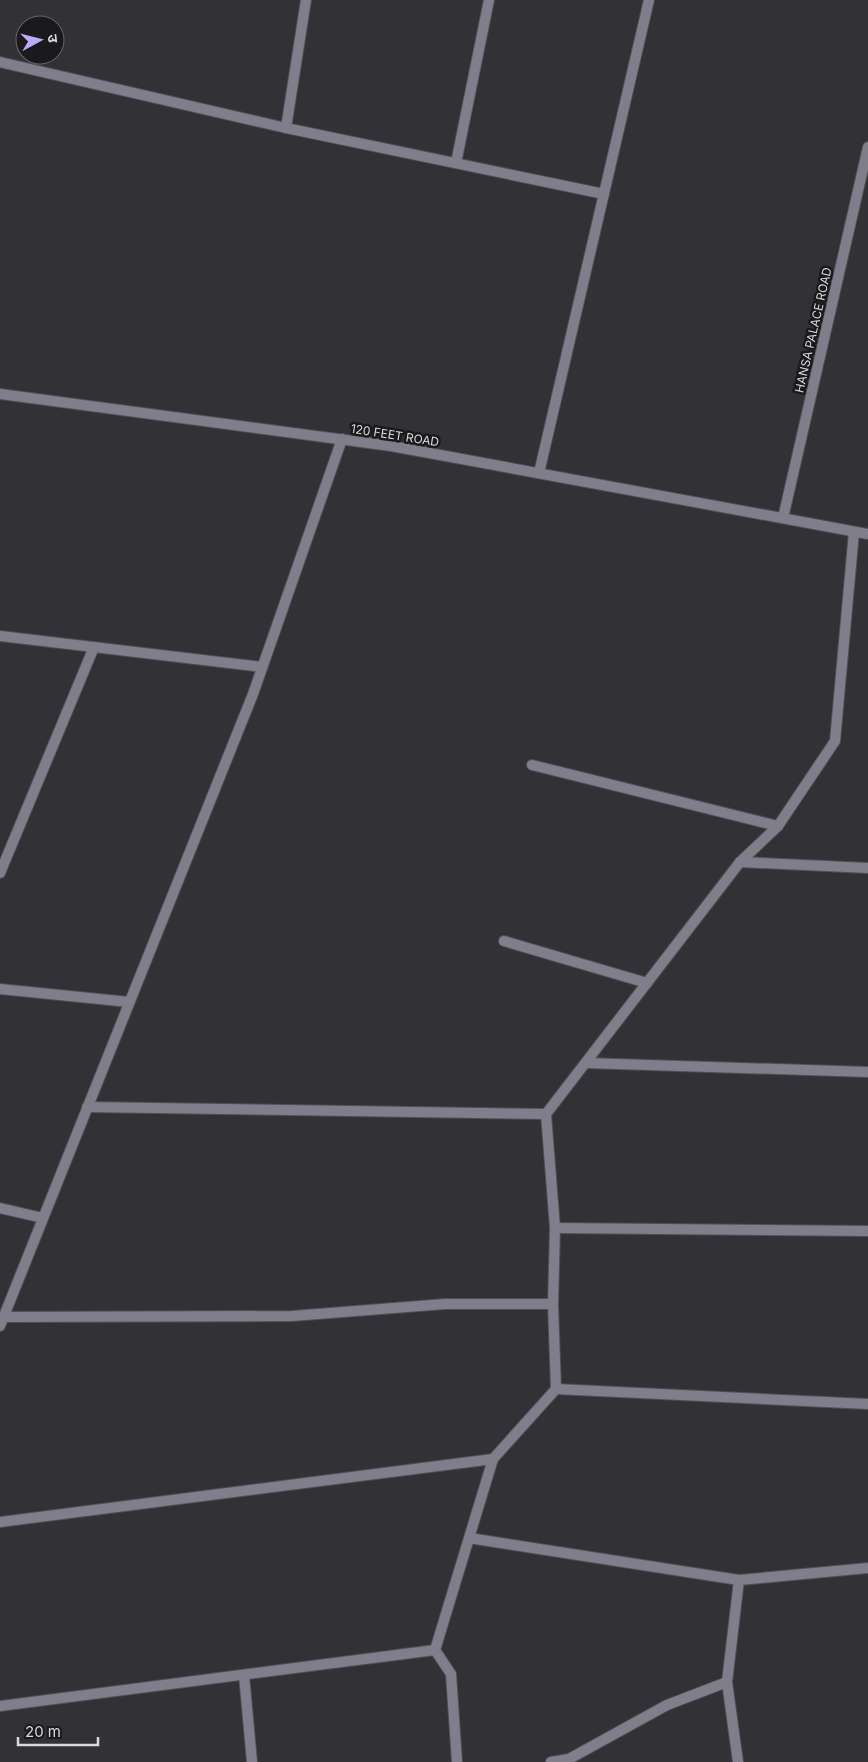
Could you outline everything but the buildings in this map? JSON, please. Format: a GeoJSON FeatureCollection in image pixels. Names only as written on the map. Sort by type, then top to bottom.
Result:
{"type":"FeatureCollection","features":[{"type":"Feature","properties":{"kind":"street"},"geometry":{"type":"LineString","coordinates":[[286,128],[306,0]]}},
{"type":"Feature","properties":{"kind":"street"},"geometry":{"type":"LineString","coordinates":[[456,163],[489,0]]}},
{"type":"Feature","properties":{"kind":"street"},"geometry":{"type":"LineString","coordinates":[[539,473],[649,0]]}},
{"type":"Feature","properties":{"kind":"street"},"geometry":{"type":"LineString","coordinates":[[0,62],[286,128],[604,194]]}},
{"type":"Feature","properties":{"kind":"street","name":"HANSA PALACE ROAD"},"geometry":{"type":"LineString","coordinates":[[783,518],[868,146]]}},
{"type":"Feature","properties":{"kind":"street","name":"120 FEET ROAD"},"geometry":{"type":"LineString","coordinates":[[0,394],[391,446],[868,534]]}},
{"type":"Feature","properties":{"kind":"street"},"geometry":{"type":"LineString","coordinates":[[342,439],[262,667],[2,1321],[292,1316],[445,1304],[553,1304]]}},
{"type":"Feature","properties":{"kind":"street"},"geometry":{"type":"LineString","coordinates":[[456,1762],[451,1674],[436,1650],[493,1458],[556,1389],[553,1304],[554,1228],[546,1114],[740,862],[778,826],[835,741],[854,532]]}},
{"type":"Feature","properties":{"kind":"street"},"geometry":{"type":"LineString","coordinates":[[0,636],[262,667]]}},
{"type":"Feature","properties":{"kind":"street"},"geometry":{"type":"LineString","coordinates":[[1,868],[94,647]]}},
{"type":"Feature","properties":{"kind":"street"},"geometry":{"type":"LineString","coordinates":[[532,765],[778,826]]}},
{"type":"Feature","properties":{"kind":"street"},"geometry":{"type":"LineString","coordinates":[[740,862],[868,868]]}},
{"type":"Feature","properties":{"kind":"street"},"geometry":{"type":"LineString","coordinates":[[504,941],[647,983]]}},
{"type":"Feature","properties":{"kind":"street"},"geometry":{"type":"LineString","coordinates":[[0,989],[130,1002]]}},
{"type":"Feature","properties":{"kind":"street"},"geometry":{"type":"LineString","coordinates":[[586,1062],[868,1072]]}},
{"type":"Feature","properties":{"kind":"street"},"geometry":{"type":"LineString","coordinates":[[87,1107],[546,1114]]}},
{"type":"Feature","properties":{"kind":"street"},"geometry":{"type":"LineString","coordinates":[[0,1208],[43,1218]]}},
{"type":"Feature","properties":{"kind":"street"},"geometry":{"type":"LineString","coordinates":[[554,1228],[868,1231]]}},
{"type":"Feature","properties":{"kind":"street"},"geometry":{"type":"LineString","coordinates":[[556,1389],[868,1404]]}},
{"type":"Feature","properties":{"kind":"street"},"geometry":{"type":"LineString","coordinates":[[0,1522],[493,1458]]}},
{"type":"Feature","properties":{"kind":"street"},"geometry":{"type":"LineString","coordinates":[[469,1538],[739,1580],[868,1568]]}},
{"type":"Feature","properties":{"kind":"street"},"geometry":{"type":"LineString","coordinates":[[738,1762],[727,1682],[739,1580]]}},
{"type":"Feature","properties":{"kind":"street"},"geometry":{"type":"LineString","coordinates":[[0,1706],[436,1650]]}},
{"type":"Feature","properties":{"kind":"street"},"geometry":{"type":"LineString","coordinates":[[244,1675],[252,1762]]}},
{"type":"Feature","properties":{"kind":"street"},"geometry":{"type":"LineString","coordinates":[[551,1762],[569,1758],[667,1705],[727,1682]]}}]}
